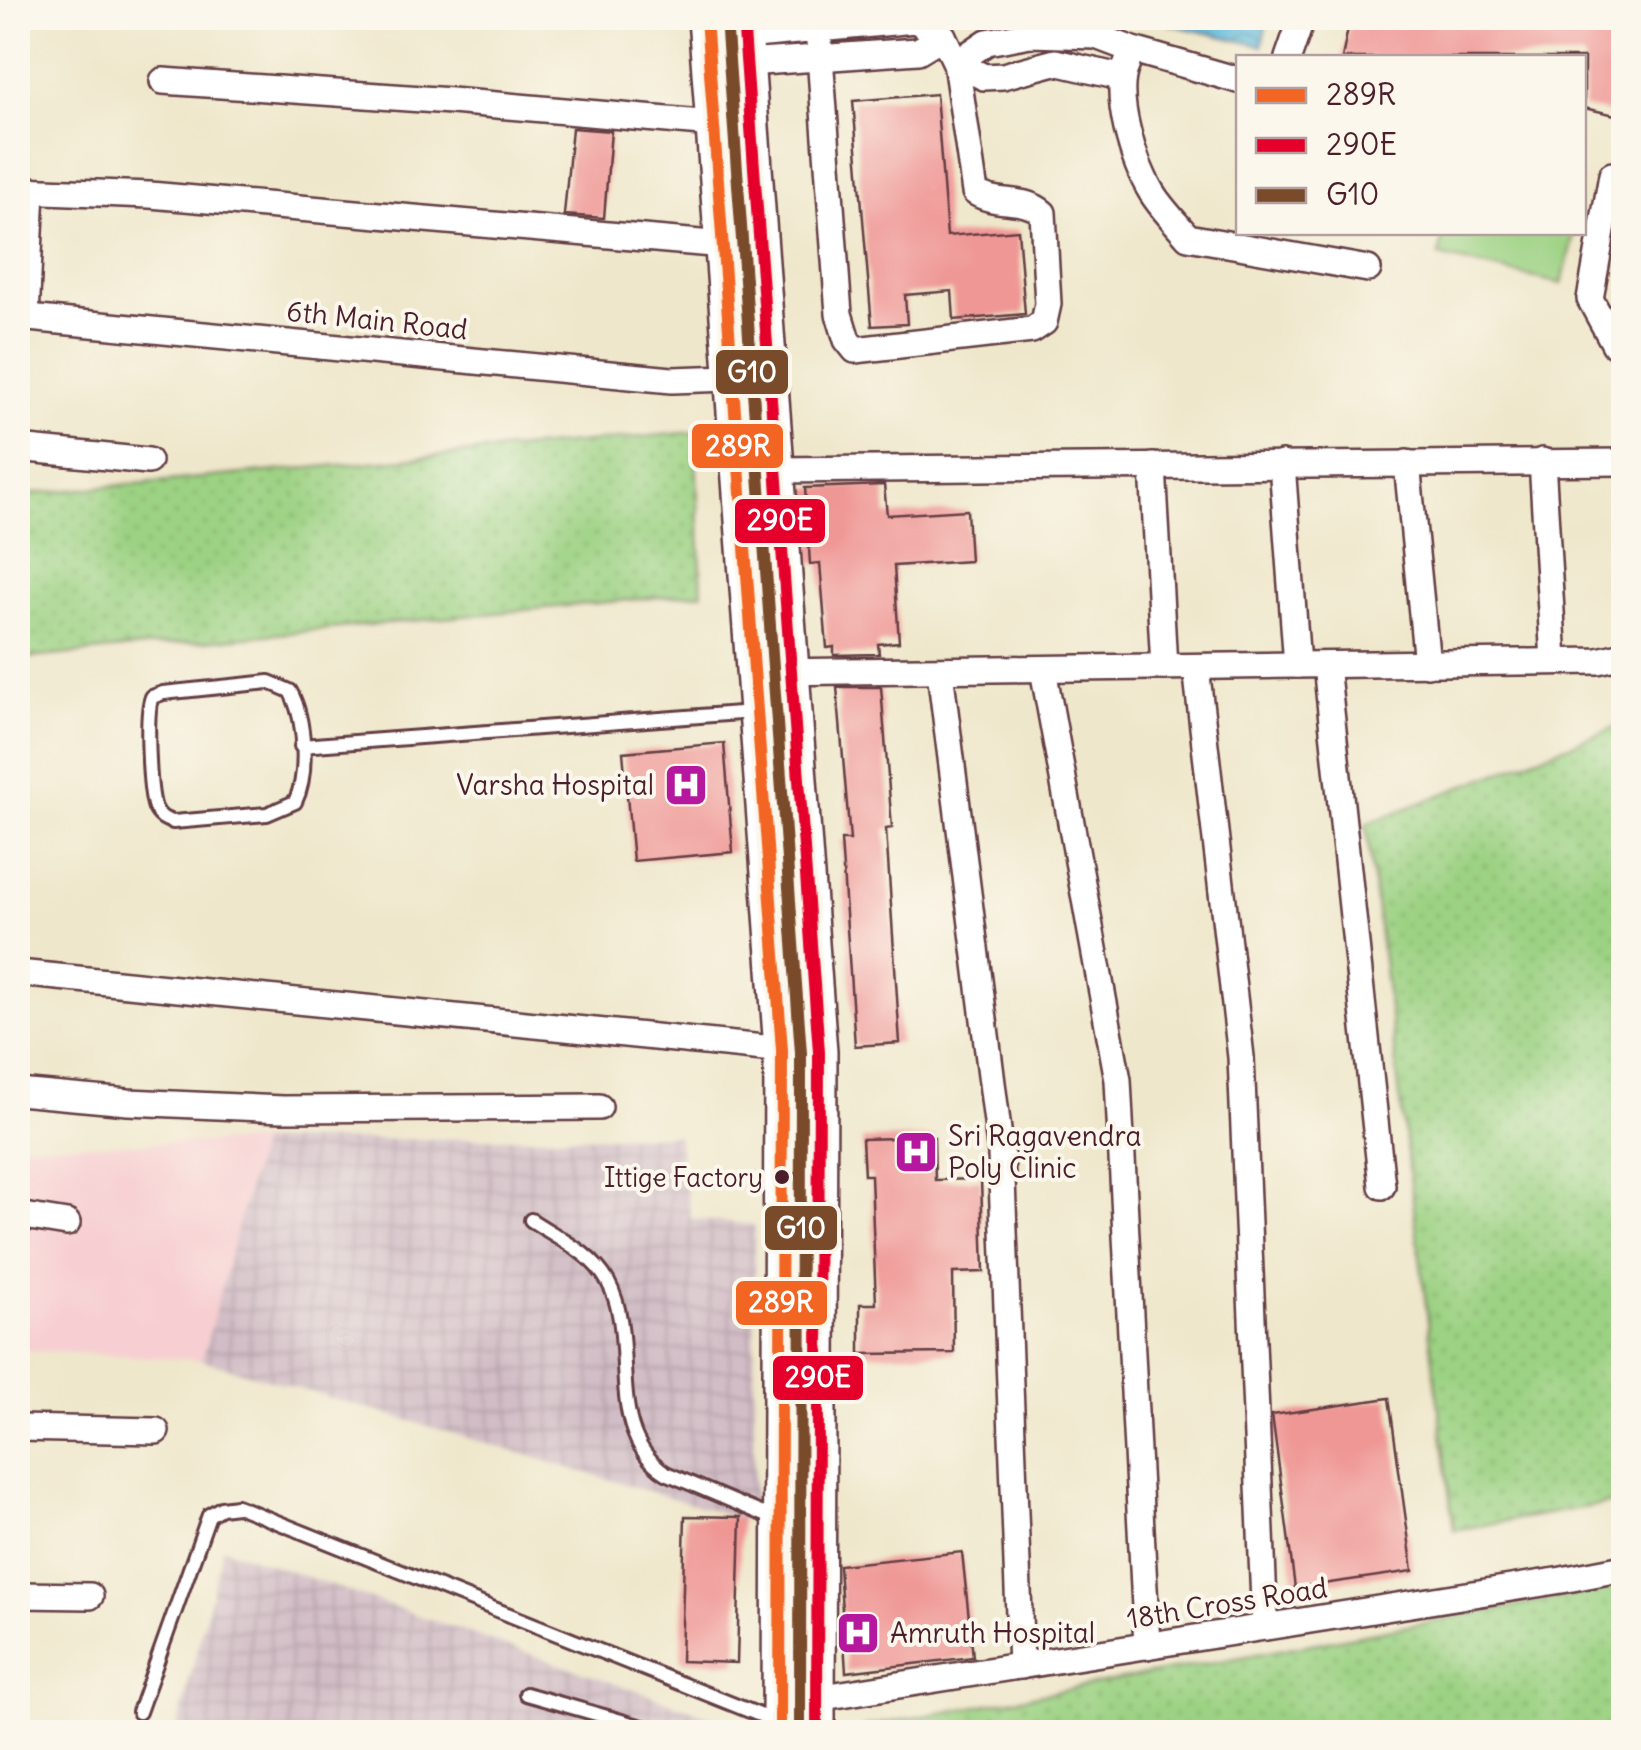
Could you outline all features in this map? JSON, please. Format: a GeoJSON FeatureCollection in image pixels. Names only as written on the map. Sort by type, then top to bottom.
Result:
{"type":"FeatureCollection","features":[{"type":"Feature","properties":{"kind":"main road"},"geometry":{"type":"LineString","coordinates":[[706,18],[782,1050],[780,1720]]}},
{"type":"Feature","properties":{"kind":"main road"},"geometry":{"type":"LineString","coordinates":[[744,39],[819,1052],[817,1715]]}},
{"type":"Feature","properties":{"kind":"street"},"geometry":{"type":"LineString","coordinates":[[1289,55],[1302,18]]}},
{"type":"Feature","properties":{"kind":"street"},"geometry":{"type":"LineString","coordinates":[[744,39],[818,29],[915,20],[943,36],[956,63],[976,192],[985,198],[1033,204],[1043,212],[1048,304],[1044,322],[1032,330],[855,350],[847,340],[839,314],[818,29]]}},
{"type":"Feature","properties":{"kind":"street"},"geometry":{"type":"LineString","coordinates":[[956,63],[988,42],[1030,34],[1096,36],[1236,79]]}},
{"type":"Feature","properties":{"kind":"street"},"geometry":{"type":"LineString","coordinates":[[744,39],[821,59],[918,51],[943,36]]}},
{"type":"Feature","properties":{"kind":"street"},"geometry":{"type":"LineString","coordinates":[[1133,50],[1120,77],[1129,140],[1152,192],[1188,237],[1368,268]]}},
{"type":"Feature","properties":{"kind":"street"},"geometry":{"type":"LineString","coordinates":[[956,63],[984,77],[1003,76],[1054,62],[1120,77]]}},
{"type":"Feature","properties":{"kind":"street"},"geometry":{"type":"LineString","coordinates":[[163,81],[713,124]]}},
{"type":"Feature","properties":{"kind":"street"},"geometry":{"type":"LineString","coordinates":[[1612,175],[1590,299],[1615,345],[1624,350]]}},
{"type":"Feature","properties":{"kind":"street"},"geometry":{"type":"LineString","coordinates":[[22,318],[25,190],[150,195],[758,247]]}},
{"type":"Feature","properties":{"kind":"street","name":"6th Main Road"},"geometry":{"type":"LineString","coordinates":[[22,318],[672,380],[730,378]]}},
{"type":"Feature","properties":{"kind":"street"},"geometry":{"type":"LineString","coordinates":[[18,448],[148,461]]}},
{"type":"Feature","properties":{"kind":"street"},"geometry":{"type":"LineString","coordinates":[[1542,461],[1554,662]]}},
{"type":"Feature","properties":{"kind":"street"},"geometry":{"type":"LineString","coordinates":[[774,470],[1624,462]]}},
{"type":"Feature","properties":{"kind":"street"},"geometry":{"type":"LineString","coordinates":[[1407,463],[1427,664]]}},
{"type":"Feature","properties":{"kind":"street"},"geometry":{"type":"LineString","coordinates":[[1282,464],[1297,665]]}},
{"type":"Feature","properties":{"kind":"street"},"geometry":{"type":"LineString","coordinates":[[1153,466],[1164,667]]}},
{"type":"Feature","properties":{"kind":"street"},"geometry":{"type":"LineString","coordinates":[[753,671],[1554,662],[1598,661],[1624,655]]}},
{"type":"Feature","properties":{"kind":"street"},"geometry":{"type":"LineString","coordinates":[[1326,665],[1382,1186]]}},
{"type":"Feature","properties":{"kind":"street"},"geometry":{"type":"LineString","coordinates":[[1196,667],[1241,1057],[1265,1627]]}},
{"type":"Feature","properties":{"kind":"street"},"geometry":{"type":"LineString","coordinates":[[1042,669],[1118,1080],[1147,1646]]}},
{"type":"Feature","properties":{"kind":"street"},"geometry":{"type":"LineString","coordinates":[[940,670],[1001,1154],[1021,1666]]}},
{"type":"Feature","properties":{"kind":"street"},"geometry":{"type":"LineString","coordinates":[[18,973],[819,1052]]}},
{"type":"Feature","properties":{"kind":"street"},"geometry":{"type":"LineString","coordinates":[[18,1092],[283,1109],[599,1107]]}},
{"type":"Feature","properties":{"kind":"street"},"geometry":{"type":"LineString","coordinates":[[18,1215],[68,1223]]}},
{"type":"Feature","properties":{"kind":"street"},"geometry":{"type":"LineString","coordinates":[[18,1428],[156,1431]]}},
{"type":"Feature","properties":{"kind":"street","name":"18th Cross Road"},"geometry":{"type":"LineString","coordinates":[[780,1720],[817,1715],[1021,1666],[1624,1568]]}},
{"type":"Feature","properties":{"kind":"street"},"geometry":{"type":"LineString","coordinates":[[18,1595],[90,1596]]}},
{"type":"Feature","properties":{"kind":"lane"},"geometry":{"type":"LineString","coordinates":[[277,683],[290,690],[295,700],[301,746],[298,795],[295,802],[282,810],[173,822],[160,816],[154,806],[146,712],[156,694],[277,683]]}},
{"type":"Feature","properties":{"kind":"lane"},"geometry":{"type":"LineString","coordinates":[[301,746],[756,712]]}},
{"type":"Feature","properties":{"kind":"lane"},"geometry":{"type":"LineString","coordinates":[[531,1220],[593,1261],[607,1280],[616,1300],[630,1420],[638,1444],[651,1464],[779,1521]]}},
{"type":"Feature","properties":{"kind":"lane"},"geometry":{"type":"LineString","coordinates":[[139,1712],[209,1515],[237,1506],[780,1720]]}},
{"type":"Feature","properties":{"kind":"lane"},"geometry":{"type":"LineString","coordinates":[[526,1694],[660,1732]]}},
{"type":"Feature","properties":{"kind":"shaded area"},"geometry":{"type":"Polygon","coordinates":[[[677,1135],[691,1219],[755,1225],[754,1522],[202,1360],[260,1142],[677,1135]]]}},
{"type":"Feature","properties":{"kind":"shaded area"},"geometry":{"type":"Polygon","coordinates":[[[260,1142],[202,1360],[18,1350],[18,1145],[260,1142]]]}},
{"type":"Feature","properties":{"kind":"shaded area"},"geometry":{"type":"Polygon","coordinates":[[[223,1548],[753,1731],[753,1732],[176,1732],[223,1548]]]}},
{"type":"Feature","properties":{"kind":"green space"},"geometry":{"type":"Polygon","coordinates":[[[1443,235],[1574,235],[1562,284],[1439,256],[1443,235]]]}},
{"type":"Feature","properties":{"kind":"green space"},"geometry":{"type":"Polygon","coordinates":[[[695,432],[702,593],[18,659],[18,495],[695,432]]]}},
{"type":"Feature","properties":{"kind":"green space"},"geometry":{"type":"Polygon","coordinates":[[[1623,724],[1623,1501],[1454,1530],[1366,824],[1623,724]]]}},
{"type":"Feature","properties":{"kind":"green space"},"geometry":{"type":"Polygon","coordinates":[[[1623,1586],[1623,1732],[865,1732],[865,1727],[1623,1586]]]}},
{"type":"Feature","properties":{"kind":"water"},"geometry":{"type":"Polygon","coordinates":[[[1170,18],[1268,18],[1262,46],[1169,24],[1170,18]]]}},
{"type":"Feature","properties":{"kind":"building"},"geometry":{"type":"Polygon","coordinates":[[[1350,18],[1624,18],[1624,117],[1586,108],[1586,55],[1343,55],[1350,18]]]}},
{"type":"Feature","properties":{"kind":"building"},"geometry":{"type":"Polygon","coordinates":[[[936,94],[947,236],[1018,230],[1025,314],[954,320],[952,291],[905,295],[907,324],[872,326],[853,101],[936,94]]]}},
{"type":"Feature","properties":{"kind":"building"},"geometry":{"type":"Polygon","coordinates":[[[572,128],[611,131],[604,218],[564,215],[572,128]]]}},
{"type":"Feature","properties":{"kind":"building"},"geometry":{"type":"Polygon","coordinates":[[[884,485],[887,515],[967,510],[970,561],[894,566],[899,642],[878,644],[879,654],[834,655],[834,647],[827,648],[820,563],[810,564],[805,488],[884,485]]]}},
{"type":"Feature","properties":{"kind":"building"},"geometry":{"type":"Polygon","coordinates":[[[837,687],[881,687],[892,828],[886,829],[900,1043],[855,1046],[841,840],[850,840],[837,687]]]}},
{"type":"Feature","properties":{"kind":"building"},"geometry":{"type":"Polygon","coordinates":[[[724,743],[733,852],[633,861],[623,752],[724,743]]]}},
{"type":"Feature","properties":{"kind":"building"},"geometry":{"type":"Polygon","coordinates":[[[934,1137],[935,1180],[981,1179],[984,1272],[953,1273],[954,1353],[860,1354],[860,1304],[876,1304],[871,1175],[864,1175],[862,1139],[934,1137]]]}},
{"type":"Feature","properties":{"kind":"building"},"geometry":{"type":"Polygon","coordinates":[[[1389,1398],[1413,1571],[1295,1588],[1272,1415],[1389,1398]]]}},
{"type":"Feature","properties":{"kind":"building"},"geometry":{"type":"Polygon","coordinates":[[[685,1516],[741,1517],[737,1663],[681,1661],[685,1516]]]}},
{"type":"Feature","properties":{"kind":"building"},"geometry":{"type":"Polygon","coordinates":[[[962,1552],[973,1657],[846,1672],[839,1565],[962,1552]]]}},
{"type":"Feature","properties":{"kind":"transit line","name":"289R"},"geometry":{"type":"LineString","coordinates":[[706,18],[782,1050],[780,1732]]}},
{"type":"Feature","properties":{"kind":"transit line","name":"290E"},"geometry":{"type":"LineString","coordinates":[[743,18],[819,1052],[817,1732]]}},
{"type":"Feature","properties":{"kind":"transit line","name":"G10"},"geometry":{"type":"LineString","coordinates":[[726,19],[801,1053],[800,1732]]}},
{"type":"Feature","properties":{"kind":"place","name":"Varsha Hospital"},"geometry":{"type":"Point","coordinates":[686,785]}},
{"type":"Feature","properties":{"kind":"place","name":"Sri Ragavendra Poly Clinic"},"geometry":{"type":"Point","coordinates":[916,1152]}},
{"type":"Feature","properties":{"kind":"place","name":"Ittige Factory"},"geometry":{"type":"Point","coordinates":[782,1177]}},
{"type":"Feature","properties":{"kind":"place","name":"Amruth Hospital"},"geometry":{"type":"Point","coordinates":[858,1633]}}]}
